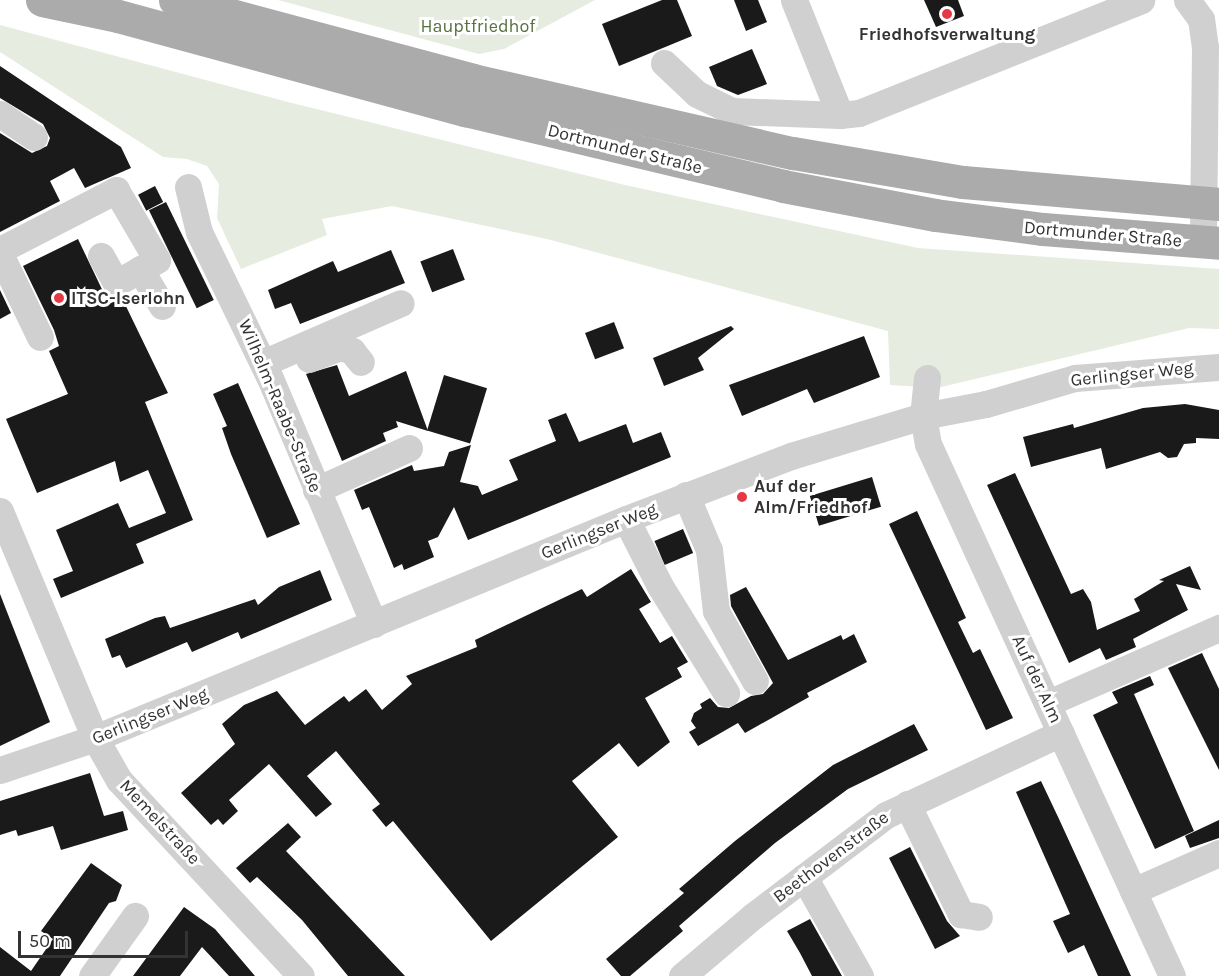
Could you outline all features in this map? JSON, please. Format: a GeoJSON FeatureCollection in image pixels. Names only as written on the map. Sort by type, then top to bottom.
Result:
{"type":"FeatureCollection","features":[{"type":"Feature","properties":{"kind":"main road","name":"Dortmunder Straße"},"geometry":{"type":"LineString","coordinates":[[42,0],[118,16],[465,110],[783,186],[1000,224],[1211,243]]}},
{"type":"Feature","properties":{"kind":"main road","name":"Dortmunder Straße"},"geometry":{"type":"LineString","coordinates":[[175,0],[530,94],[793,153],[963,182],[1212,204]]}},
{"type":"Feature","properties":{"kind":"street"},"geometry":{"type":"LineString","coordinates":[[794,0],[840,114]]}},
{"type":"Feature","properties":{"kind":"street"},"geometry":{"type":"LineString","coordinates":[[664,63],[697,94],[732,111],[840,114],[870,109],[1141,0]]}},
{"type":"Feature","properties":{"kind":"street"},"geometry":{"type":"LineString","coordinates":[[1188,0],[1202,28],[1212,136],[1211,243]]}},
{"type":"Feature","properties":{"kind":"street"},"geometry":{"type":"LineString","coordinates":[[0,114],[34,137]]}},
{"type":"Feature","properties":{"kind":"street","name":"Wilhelm-Raabe-Straße"},"geometry":{"type":"LineString","coordinates":[[188,187],[199,232],[267,370],[374,624]]}},
{"type":"Feature","properties":{"kind":"street"},"geometry":{"type":"LineString","coordinates":[[40,337],[0,252],[116,190],[156,261],[116,283],[101,256]]}},
{"type":"Feature","properties":{"kind":"street"},"geometry":{"type":"LineString","coordinates":[[140,269],[162,306]]}},
{"type":"Feature","properties":{"kind":"street"},"geometry":{"type":"LineString","coordinates":[[267,370],[401,303]]}},
{"type":"Feature","properties":{"kind":"street"},"geometry":{"type":"LineString","coordinates":[[267,370],[340,347],[352,351],[361,362]]}},
{"type":"Feature","properties":{"kind":"street","name":"Gerlingser Weg"},"geometry":{"type":"LineString","coordinates":[[0,770],[95,738],[626,519],[791,456],[923,416],[986,404],[1075,378],[1219,367]]}},
{"type":"Feature","properties":{"kind":"street","name":"Auf der Alm"},"geometry":{"type":"LineString","coordinates":[[927,378],[923,416],[928,444],[1172,976]]}},
{"type":"Feature","properties":{"kind":"street"},"geometry":{"type":"LineString","coordinates":[[316,490],[409,448]]}},
{"type":"Feature","properties":{"kind":"street"},"geometry":{"type":"LineString","coordinates":[[686,495],[709,550],[716,611],[755,681]]}},
{"type":"Feature","properties":{"kind":"street","name":"Memelstraße"},"geometry":{"type":"LineString","coordinates":[[0,511],[95,738],[119,780],[194,857],[301,976]]}},
{"type":"Feature","properties":{"kind":"street"},"geometry":{"type":"LineString","coordinates":[[626,519],[660,586],[726,693]]}},
{"type":"Feature","properties":{"kind":"street"},"geometry":{"type":"LineString","coordinates":[[1048,703],[1219,628]]}},
{"type":"Feature","properties":{"kind":"street","name":"Beethovenstraße"},"geometry":{"type":"LineString","coordinates":[[682,976],[844,843],[907,804],[1061,733]]}},
{"type":"Feature","properties":{"kind":"street"},"geometry":{"type":"LineString","coordinates":[[907,804],[961,914],[979,917]]}},
{"type":"Feature","properties":{"kind":"street"},"geometry":{"type":"LineString","coordinates":[[1133,891],[1219,853]]}},
{"type":"Feature","properties":{"kind":"street"},"geometry":{"type":"LineString","coordinates":[[804,877],[860,976]]}},
{"type":"Feature","properties":{"kind":"street"},"geometry":{"type":"LineString","coordinates":[[92,976],[135,916]]}},
{"type":"Feature","properties":{"kind":"green space","name":"Hauptfriedhof"},"geometry":{"type":"Polygon","coordinates":[[[278,0],[595,0],[504,49],[479,54],[278,0]]]}},
{"type":"Feature","properties":{"kind":"green space"},"geometry":{"type":"Polygon","coordinates":[[[0,25],[288,102],[625,185],[918,248],[1219,269],[1219,329],[1189,328],[937,388],[890,385],[888,331],[547,239],[392,206],[322,219],[327,235],[241,269],[217,218],[219,184],[207,166],[187,159],[163,157],[0,52],[0,25]]]}},
{"type":"Feature","properties":{"kind":"building"},"geometry":{"type":"Polygon","coordinates":[[[662,0],[677,0],[692,36],[619,66],[602,24],[662,0]]]}},
{"type":"Feature","properties":{"kind":"building"},"geometry":{"type":"Polygon","coordinates":[[[734,0],[758,0],[767,22],[746,31],[734,0]]]}},
{"type":"Feature","properties":{"kind":"building","name":"Friedhofsverwaltung"},"geometry":{"type":"Polygon","coordinates":[[[924,0],[958,0],[964,16],[936,27],[924,0]]]}},
{"type":"Feature","properties":{"kind":"building"},"geometry":{"type":"Polygon","coordinates":[[[752,49],[767,84],[738,95],[717,86],[709,67],[752,49]]]}},
{"type":"Feature","properties":{"kind":"building"},"geometry":{"type":"Polygon","coordinates":[[[0,66],[121,147],[131,168],[85,188],[74,168],[50,181],[60,201],[0,232],[0,133],[32,153],[47,146],[50,138],[43,124],[0,98],[0,66]]]}},
{"type":"Feature","properties":{"kind":"building"},"geometry":{"type":"Polygon","coordinates":[[[155,186],[163,202],[146,211],[138,195],[155,186]]]}},
{"type":"Feature","properties":{"kind":"building"},"geometry":{"type":"Polygon","coordinates":[[[166,202],[214,300],[197,308],[149,210],[166,202]]]}},
{"type":"Feature","properties":{"kind":"building"},"geometry":{"type":"Polygon","coordinates":[[[78,239],[109,304],[122,298],[168,393],[145,402],[193,520],[136,544],[144,563],[61,598],[53,579],[73,571],[56,530],[118,503],[129,528],[166,513],[148,470],[120,482],[115,461],[37,493],[6,419],[68,394],[49,351],[59,346],[54,330],[23,266],[78,239]]]}},
{"type":"Feature","properties":{"kind":"building"},"geometry":{"type":"Polygon","coordinates":[[[453,249],[465,280],[432,292],[420,262],[453,249]]]}},
{"type":"Feature","properties":{"kind":"building"},"geometry":{"type":"Polygon","coordinates":[[[391,250],[405,283],[300,324],[291,303],[275,309],[268,290],[333,261],[338,272],[391,250]]]}},
{"type":"Feature","properties":{"kind":"building"},"geometry":{"type":"Polygon","coordinates":[[[0,290],[11,313],[0,319],[0,290]]]}},
{"type":"Feature","properties":{"kind":"building"},"geometry":{"type":"Polygon","coordinates":[[[614,322],[624,348],[595,359],[585,333],[614,322]]]}},
{"type":"Feature","properties":{"kind":"building"},"geometry":{"type":"Polygon","coordinates":[[[731,326],[734,329],[698,358],[704,370],[664,386],[653,358],[731,326]]]}},
{"type":"Feature","properties":{"kind":"building"},"geometry":{"type":"Polygon","coordinates":[[[864,336],[880,377],[814,403],[807,389],[742,416],[729,385],[864,336]]]}},
{"type":"Feature","properties":{"kind":"building"},"geometry":{"type":"Polygon","coordinates":[[[337,365],[349,396],[406,371],[428,431],[396,421],[398,427],[383,433],[386,441],[342,461],[306,374],[337,365]]]}},
{"type":"Feature","properties":{"kind":"building"},"geometry":{"type":"Polygon","coordinates":[[[444,375],[487,388],[470,444],[427,430],[444,375]]]}},
{"type":"Feature","properties":{"kind":"building"},"geometry":{"type":"Polygon","coordinates":[[[238,383],[300,524],[267,538],[231,454],[222,428],[227,426],[213,394],[238,383]]]}},
{"type":"Feature","properties":{"kind":"building"},"geometry":{"type":"Polygon","coordinates":[[[1185,404],[1219,410],[1219,439],[1196,438],[1196,443],[1184,444],[1177,457],[1168,458],[1160,452],[1106,469],[1101,448],[1031,467],[1023,437],[1073,424],[1074,428],[1143,408],[1185,404]]]}},
{"type":"Feature","properties":{"kind":"building"},"geometry":{"type":"Polygon","coordinates":[[[566,413],[579,442],[626,424],[633,443],[661,432],[671,457],[468,540],[454,507],[438,537],[428,541],[434,557],[404,570],[402,564],[394,568],[369,507],[362,510],[354,490],[412,465],[414,471],[444,466],[449,452],[471,445],[460,482],[478,486],[482,495],[518,480],[509,460],[556,441],[548,420],[566,413]]]}},
{"type":"Feature","properties":{"kind":"building"},"geometry":{"type":"Polygon","coordinates":[[[1015,473],[1071,594],[1083,589],[1091,602],[1097,630],[1140,611],[1134,599],[1164,581],[1159,580],[1190,566],[1201,590],[1176,584],[1188,610],[1133,639],[1136,647],[1106,660],[1100,648],[1069,663],[987,485],[1015,473]]]}},
{"type":"Feature","properties":{"kind":"building"},"geometry":{"type":"Polygon","coordinates":[[[872,477],[881,507],[819,526],[810,496],[872,477]]]}},
{"type":"Feature","properties":{"kind":"building"},"geometry":{"type":"Polygon","coordinates":[[[917,511],[966,618],[958,622],[973,653],[980,649],[1013,718],[986,730],[889,524],[917,511]]]}},
{"type":"Feature","properties":{"kind":"building"},"geometry":{"type":"Polygon","coordinates":[[[683,529],[693,553],[665,565],[654,541],[683,529]]]}},
{"type":"Feature","properties":{"kind":"building"},"geometry":{"type":"Polygon","coordinates":[[[631,569],[651,602],[639,609],[660,643],[672,636],[688,662],[677,668],[682,677],[645,698],[670,742],[638,767],[619,743],[572,781],[618,837],[491,941],[393,821],[386,827],[372,810],[380,804],[336,751],[307,776],[332,804],[316,817],[269,764],[229,800],[238,811],[223,825],[218,819],[211,825],[181,793],[235,744],[222,724],[244,705],[277,691],[305,725],[344,696],[349,702],[366,689],[382,710],[412,684],[406,676],[477,647],[475,640],[582,589],[587,597],[631,569]]]}},
{"type":"Feature","properties":{"kind":"building"},"geometry":{"type":"Polygon","coordinates":[[[320,570],[332,600],[241,639],[238,632],[192,652],[187,642],[126,668],[120,655],[112,658],[105,639],[155,618],[165,616],[170,628],[255,599],[258,605],[279,587],[320,570]]]}},
{"type":"Feature","properties":{"kind":"building"},"geometry":{"type":"Polygon","coordinates":[[[746,587],[788,660],[841,635],[843,640],[854,634],[867,662],[807,693],[809,697],[745,733],[738,723],[698,746],[689,732],[696,728],[691,721],[694,713],[702,708],[700,704],[710,698],[718,707],[729,708],[751,696],[763,694],[773,683],[731,606],[730,595],[746,587]]]}},
{"type":"Feature","properties":{"kind":"building"},"geometry":{"type":"Polygon","coordinates":[[[0,594],[50,722],[0,746],[0,594]]]}},
{"type":"Feature","properties":{"kind":"building"},"geometry":{"type":"Polygon","coordinates":[[[1202,653],[1219,689],[1219,770],[1168,668],[1202,653]]]}},
{"type":"Feature","properties":{"kind":"building"},"geometry":{"type":"Polygon","coordinates":[[[1150,676],[1154,685],[1134,694],[1194,831],[1155,849],[1093,715],[1118,703],[1112,692],[1150,676]]]}},
{"type":"Feature","properties":{"kind":"building"},"geometry":{"type":"Polygon","coordinates":[[[914,724],[928,750],[848,789],[775,843],[679,926],[683,931],[630,976],[621,976],[606,959],[684,893],[679,889],[735,841],[833,765],[914,724]]]}},
{"type":"Feature","properties":{"kind":"building"},"geometry":{"type":"Polygon","coordinates":[[[90,773],[104,816],[123,811],[128,830],[61,850],[53,826],[18,836],[16,830],[0,835],[0,801],[90,773]]]}},
{"type":"Feature","properties":{"kind":"building"},"geometry":{"type":"Polygon","coordinates":[[[1041,781],[1131,976],[1098,976],[1084,945],[1068,953],[1053,921],[1070,914],[1016,792],[1041,781]]]}},
{"type":"Feature","properties":{"kind":"building"},"geometry":{"type":"Polygon","coordinates":[[[1219,820],[1219,838],[1190,848],[1185,836],[1219,820]]]}},
{"type":"Feature","properties":{"kind":"building"},"geometry":{"type":"Polygon","coordinates":[[[288,823],[301,837],[286,851],[405,976],[348,976],[302,920],[257,877],[250,883],[236,868],[288,823]]]}},
{"type":"Feature","properties":{"kind":"building"},"geometry":{"type":"Polygon","coordinates":[[[910,847],[947,921],[960,936],[935,949],[889,858],[910,847]]]}},
{"type":"Feature","properties":{"kind":"building"},"geometry":{"type":"Polygon","coordinates":[[[91,863],[122,885],[116,901],[109,903],[60,976],[0,976],[0,947],[31,971],[53,939],[41,931],[91,863]]]}},
{"type":"Feature","properties":{"kind":"building"},"geometry":{"type":"Polygon","coordinates":[[[184,907],[215,929],[255,976],[229,976],[202,947],[180,976],[133,976],[184,907]]]}},
{"type":"Feature","properties":{"kind":"building"},"geometry":{"type":"Polygon","coordinates":[[[810,919],[842,976],[812,976],[787,931],[810,919]]]}},
{"type":"Feature","properties":{"kind":"place","name":"Friedhofsverwaltung"},"geometry":{"type":"Point","coordinates":[947,14]}},
{"type":"Feature","properties":{"kind":"place","name":"ITSC-Iserlohn"},"geometry":{"type":"Point","coordinates":[59,298]}},
{"type":"Feature","properties":{"kind":"place","name":"Auf der Alm/Friedhof"},"geometry":{"type":"Point","coordinates":[742,497]}}]}
